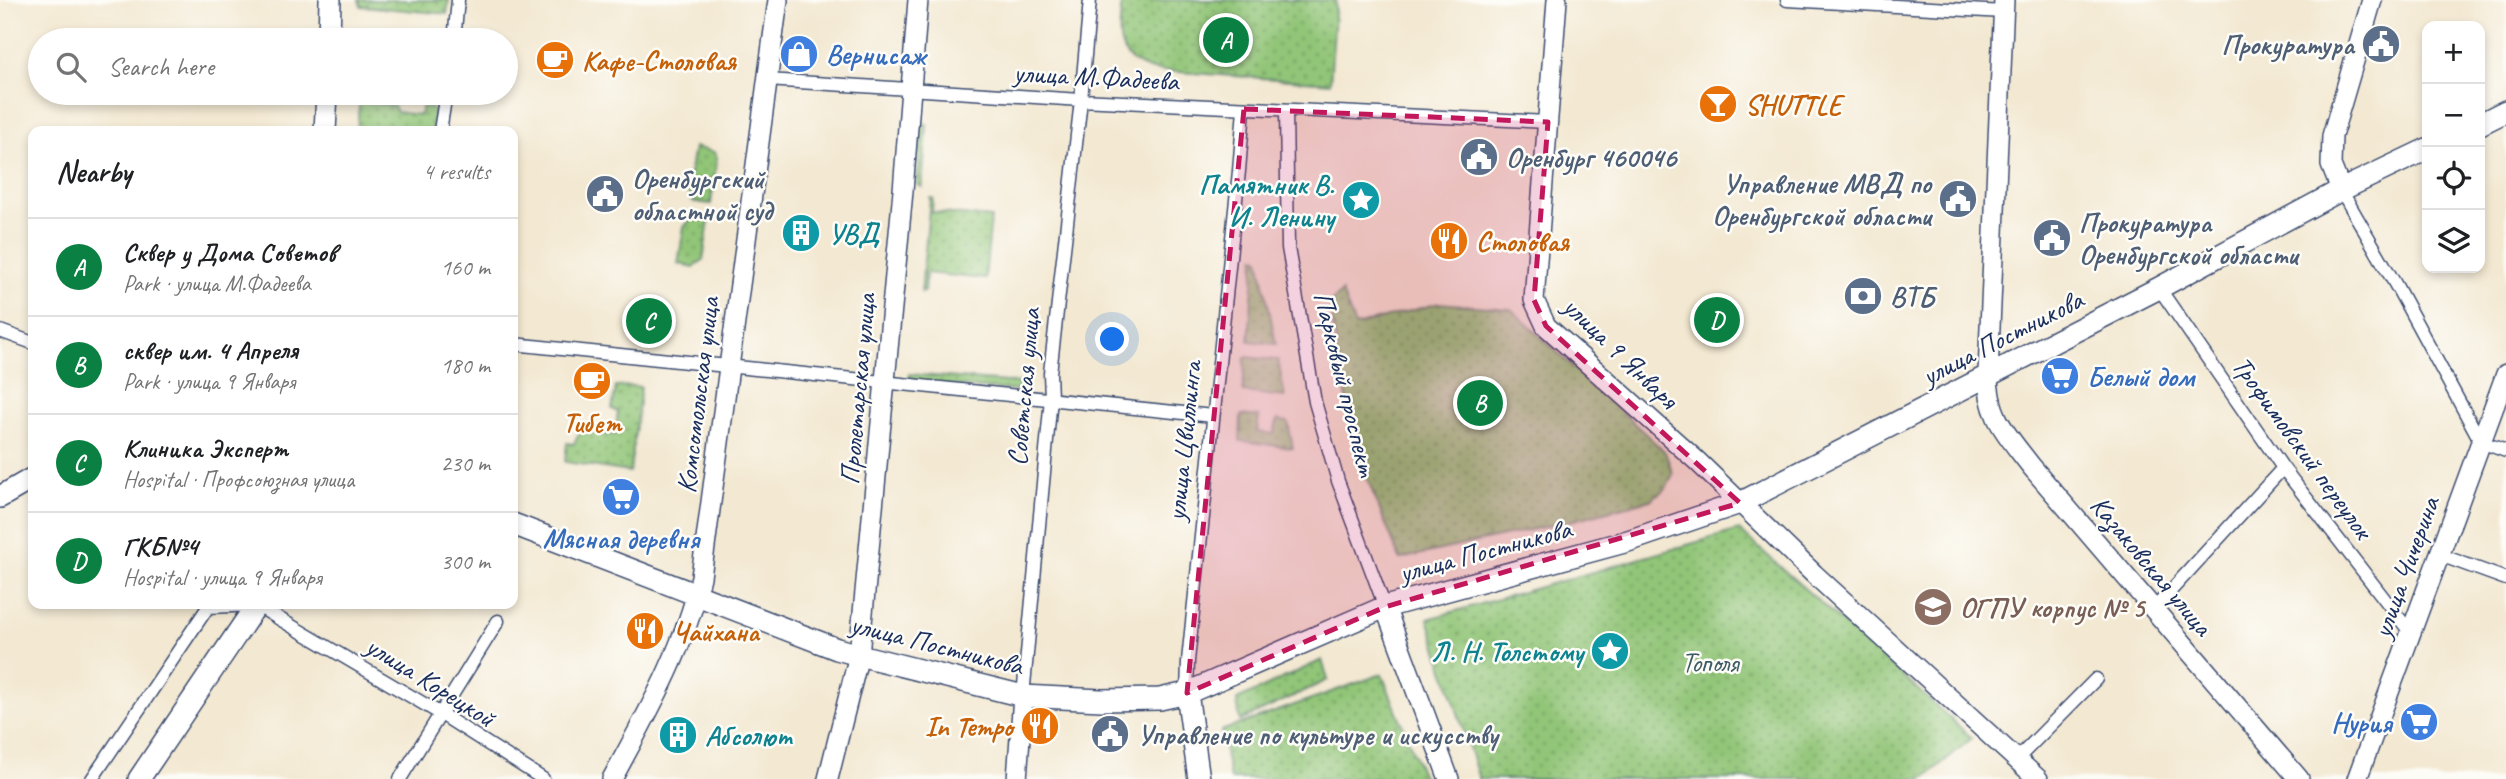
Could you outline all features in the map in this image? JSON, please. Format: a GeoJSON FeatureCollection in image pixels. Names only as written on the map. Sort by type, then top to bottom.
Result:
{"type":"FeatureCollection","features":[{"type":"Feature","properties":{"kind":"main road"},"geometry":{"type":"LineString","coordinates":[[329,28],[330,0]]}},
{"type":"Feature","properties":{"kind":"main road","name":"Комсомольская улица"},"geometry":{"type":"LineString","coordinates":[[612,779],[667,675],[697,594],[778,0]]}},
{"type":"Feature","properties":{"kind":"main road","name":"Пролетарская улица"},"geometry":{"type":"LineString","coordinates":[[828,779],[859,655],[902,204],[918,0]]}},
{"type":"Feature","properties":{"kind":"main road","name":"улица 9 Января"},"geometry":{"type":"LineString","coordinates":[[1557,0],[1534,300],[1546,326],[1697,461],[1824,583],[2038,779]]}},
{"type":"Feature","properties":{"kind":"main road"},"geometry":{"type":"LineString","coordinates":[[2341,190],[2330,165],[2332,136],[2372,0]]}},
{"type":"Feature","properties":{"kind":"main road","name":"Казаковская улица"},"geometry":{"type":"LineString","coordinates":[[2004,6],[1988,374],[1988,395],[1998,423],[2153,610],[2299,779]]}},
{"type":"Feature","properties":{"kind":"main road"},"geometry":{"type":"LineString","coordinates":[[325,126],[326,105]]}},
{"type":"Feature","properties":{"kind":"main road"},"geometry":{"type":"LineString","coordinates":[[2485,122],[2506,111]]}},
{"type":"Feature","properties":{"kind":"main road","name":"улица Постникова"},"geometry":{"type":"LineString","coordinates":[[518,526],[837,649],[859,655],[1023,696],[1101,700],[1160,699],[1187,693],[1385,607],[1628,541],[1740,503],[2159,288],[2341,190],[2422,151]]}},
{"type":"Feature","properties":{"kind":"main road","name":"улица Чичерина"},"geometry":{"type":"LineString","coordinates":[[2357,779],[2506,374]]}},
{"type":"Feature","properties":{"kind":"main road"},"geometry":{"type":"LineString","coordinates":[[0,498],[28,481]]}},
{"type":"Feature","properties":{"kind":"main road","name":"Парковый проспект"},"geometry":{"type":"LineString","coordinates":[[1385,607],[1449,779]]}},
{"type":"Feature","properties":{"kind":"main road"},"geometry":{"type":"LineString","coordinates":[[139,779],[253,609]]}},
{"type":"Feature","properties":{"kind":"main road","name":"улица Цвиллинга"},"geometry":{"type":"LineString","coordinates":[[1187,693],[1199,779]]}},
{"type":"Feature","properties":{"kind":"main road","name":"Советская улица"},"geometry":{"type":"LineString","coordinates":[[1017,779],[1023,696]]}},
{"type":"Feature","properties":{"kind":"street"},"geometry":{"type":"LineString","coordinates":[[455,28],[458,0]]}},
{"type":"Feature","properties":{"kind":"street","name":"Советская улица"},"geometry":{"type":"LineString","coordinates":[[1023,696],[1051,398],[1050,373],[1090,0]]}},
{"type":"Feature","properties":{"kind":"street"},"geometry":{"type":"LineString","coordinates":[[1787,0],[2004,6]]}},
{"type":"Feature","properties":{"kind":"street","name":"улица М.Фадеева"},"geometry":{"type":"LineString","coordinates":[[767,80],[1081,100],[1405,113],[1548,122]]}},
{"type":"Feature","properties":{"kind":"street"},"geometry":{"type":"LineString","coordinates":[[441,126],[444,105]]}},
{"type":"Feature","properties":{"kind":"street","name":"улица Цвиллинга"},"geometry":{"type":"LineString","coordinates":[[1187,693],[1244,108]]}},
{"type":"Feature","properties":{"kind":"street","name":"Парковый проспект"},"geometry":{"type":"LineString","coordinates":[[1286,110],[1288,248],[1315,402],[1325,440],[1385,607]]}},
{"type":"Feature","properties":{"kind":"street"},"geometry":{"type":"LineString","coordinates":[[2341,190],[2481,442],[2506,451]]}},
{"type":"Feature","properties":{"kind":"street","name":"Трофимовский переулок"},"geometry":{"type":"LineString","coordinates":[[2159,288],[2283,468],[2410,632]]}},
{"type":"Feature","properties":{"kind":"street"},"geometry":{"type":"LineString","coordinates":[[0,331],[28,341]]}},
{"type":"Feature","properties":{"kind":"street"},"geometry":{"type":"LineString","coordinates":[[518,345],[1213,416]]}},
{"type":"Feature","properties":{"kind":"street"},"geometry":{"type":"LineString","coordinates":[[2153,610],[2283,468]]}},
{"type":"Feature","properties":{"kind":"street"},"geometry":{"type":"LineString","coordinates":[[2440,555],[2506,579]]}},
{"type":"Feature","properties":{"kind":"street"},"geometry":{"type":"LineString","coordinates":[[92,779],[207,609]]}},
{"type":"Feature","properties":{"kind":"street","name":"улица Корецкой"},"geometry":{"type":"LineString","coordinates":[[264,609],[441,714],[543,779]]}},
{"type":"Feature","properties":{"kind":"street"},"geometry":{"type":"LineString","coordinates":[[400,779],[498,621]]}},
{"type":"Feature","properties":{"kind":"street"},"geometry":{"type":"LineString","coordinates":[[2017,760],[2096,679]]}},
{"type":"Feature","properties":{"kind":"highlighted area"},"geometry":{"type":"Polygon","coordinates":[[[1244,109],[1548,122],[1534,300],[1546,326],[1740,503],[1385,607],[1187,693],[1244,109]]]}},
{"type":"Feature","properties":{"kind":"green space"},"geometry":{"type":"Polygon","coordinates":[[[359,0],[449,0],[447,14],[361,6],[359,0]]]}},
{"type":"Feature","properties":{"kind":"green space"},"geometry":{"type":"Polygon","coordinates":[[[1122,0],[1336,0],[1330,83],[1152,70],[1139,65],[1124,52],[1121,44],[1122,0]]]}},
{"type":"Feature","properties":{"kind":"green space"},"geometry":{"type":"Polygon","coordinates":[[[359,105],[394,106],[397,112],[420,115],[422,107],[435,111],[433,126],[357,126],[359,105]]]}},
{"type":"Feature","properties":{"kind":"green space"},"geometry":{"type":"Polygon","coordinates":[[[922,123],[927,124],[922,187],[917,184],[922,123]]]}},
{"type":"Feature","properties":{"kind":"green space"},"geometry":{"type":"Polygon","coordinates":[[[694,147],[714,152],[717,157],[711,204],[693,202],[687,189],[694,147]]]}},
{"type":"Feature","properties":{"kind":"green space"},"geometry":{"type":"Polygon","coordinates":[[[930,198],[933,198],[932,212],[991,218],[985,279],[926,273],[924,292],[921,292],[930,198]]]}},
{"type":"Feature","properties":{"kind":"green space"},"geometry":{"type":"Polygon","coordinates":[[[692,218],[709,221],[703,260],[694,267],[678,264],[684,227],[692,218]]]}},
{"type":"Feature","properties":{"kind":"green space"},"geometry":{"type":"Polygon","coordinates":[[[1255,257],[1259,258],[1276,344],[1249,341],[1255,257]]]}},
{"type":"Feature","properties":{"kind":"green space"},"geometry":{"type":"Polygon","coordinates":[[[1342,292],[1355,326],[1439,303],[1511,309],[1665,452],[1673,474],[1666,488],[1650,500],[1566,522],[1400,559],[1362,466],[1337,354],[1330,303],[1342,292]]]}},
{"type":"Feature","properties":{"kind":"green space"},"geometry":{"type":"Polygon","coordinates":[[[1245,357],[1278,360],[1285,397],[1243,392],[1245,357]]]}},
{"type":"Feature","properties":{"kind":"green space"},"geometry":{"type":"Polygon","coordinates":[[[909,374],[1019,383],[1019,391],[909,382],[909,374]]]}},
{"type":"Feature","properties":{"kind":"green space"},"geometry":{"type":"Polygon","coordinates":[[[616,387],[641,387],[630,472],[565,462],[567,443],[574,444],[580,431],[615,435],[618,412],[612,409],[616,387]]]}},
{"type":"Feature","properties":{"kind":"green space"},"geometry":{"type":"Polygon","coordinates":[[[1241,415],[1259,417],[1257,432],[1274,434],[1277,420],[1288,422],[1293,448],[1240,441],[1241,415]]]}},
{"type":"Feature","properties":{"kind":"green space","name":"Тополя"},"geometry":{"type":"Polygon","coordinates":[[[1739,530],[1972,738],[1923,779],[1479,779],[1428,619],[1739,530]]]}},
{"type":"Feature","properties":{"kind":"green space"},"geometry":{"type":"Polygon","coordinates":[[[1322,660],[1328,680],[1240,721],[1237,700],[1322,660]]]}},
{"type":"Feature","properties":{"kind":"green space"},"geometry":{"type":"Polygon","coordinates":[[[1382,674],[1424,779],[1230,779],[1221,731],[1382,674]]]}},
{"type":"Feature","properties":{"kind":"place","name":"Сквер у Дома Советов"},"geometry":{"type":"Point","coordinates":[1226,40]}},
{"type":"Feature","properties":{"kind":"place","name":"Прокуратура"},"geometry":{"type":"Point","coordinates":[2381,44]}},
{"type":"Feature","properties":{"kind":"place","name":"Вернисаж"},"geometry":{"type":"Point","coordinates":[799,54]}},
{"type":"Feature","properties":{"kind":"place","name":"Кафе-Столовая"},"geometry":{"type":"Point","coordinates":[555,60]}},
{"type":"Feature","properties":{"kind":"place","name":"SHUTTLE"},"geometry":{"type":"Point","coordinates":[1718,104]}},
{"type":"Feature","properties":{"kind":"place","name":"Оренбург 460046"},"geometry":{"type":"Point","coordinates":[1479,157]}},
{"type":"Feature","properties":{"kind":"place","name":"Оренбургский областной суд"},"geometry":{"type":"Point","coordinates":[605,194]}},
{"type":"Feature","properties":{"kind":"place","name":"Управление МВД по Оренбургской области"},"geometry":{"type":"Point","coordinates":[1958,199]}},
{"type":"Feature","properties":{"kind":"place","name":"Памятник В. И. Ленину"},"geometry":{"type":"Point","coordinates":[1361,200]}},
{"type":"Feature","properties":{"kind":"place","name":"УВД"},"geometry":{"type":"Point","coordinates":[801,233]}},
{"type":"Feature","properties":{"kind":"place","name":"Прокуратура Оренбургской области"},"geometry":{"type":"Point","coordinates":[2052,238]}},
{"type":"Feature","properties":{"kind":"place","name":"Столовая"},"geometry":{"type":"Point","coordinates":[1449,241]}},
{"type":"Feature","properties":{"kind":"place","name":"ВТБ"},"geometry":{"type":"Point","coordinates":[1863,296]}},
{"type":"Feature","properties":{"kind":"place","name":"ГКБ№4"},"geometry":{"type":"Point","coordinates":[1717,320]}},
{"type":"Feature","properties":{"kind":"place","name":"Клиника Эксперт"},"geometry":{"type":"Point","coordinates":[649,321]}},
{"type":"Feature","properties":{"kind":"place","name":"Белый дом"},"geometry":{"type":"Point","coordinates":[2060,376]}},
{"type":"Feature","properties":{"kind":"place","name":"Тибет"},"geometry":{"type":"Point","coordinates":[592,381]}},
{"type":"Feature","properties":{"kind":"place","name":"сквер им. 4 Апреля"},"geometry":{"type":"Point","coordinates":[1480,403]}},
{"type":"Feature","properties":{"kind":"place","name":"Мясная деревня"},"geometry":{"type":"Point","coordinates":[621,497]}},
{"type":"Feature","properties":{"kind":"place","name":"ОГПУ корпус № 5"},"geometry":{"type":"Point","coordinates":[1933,607]}},
{"type":"Feature","properties":{"kind":"place","name":"Чайхана"},"geometry":{"type":"Point","coordinates":[645,631]}},
{"type":"Feature","properties":{"kind":"place","name":"Л. Н. Толстому"},"geometry":{"type":"Point","coordinates":[1610,651]}},
{"type":"Feature","properties":{"kind":"place","name":"Нурия"},"geometry":{"type":"Point","coordinates":[2419,722]}},
{"type":"Feature","properties":{"kind":"place","name":"In Tempo"},"geometry":{"type":"Point","coordinates":[1040,726]}},
{"type":"Feature","properties":{"kind":"place","name":"Управление по культуре и искусству"},"geometry":{"type":"Point","coordinates":[1110,734]}},
{"type":"Feature","properties":{"kind":"place","name":"Абсолют"},"geometry":{"type":"Point","coordinates":[678,735]}}]}
